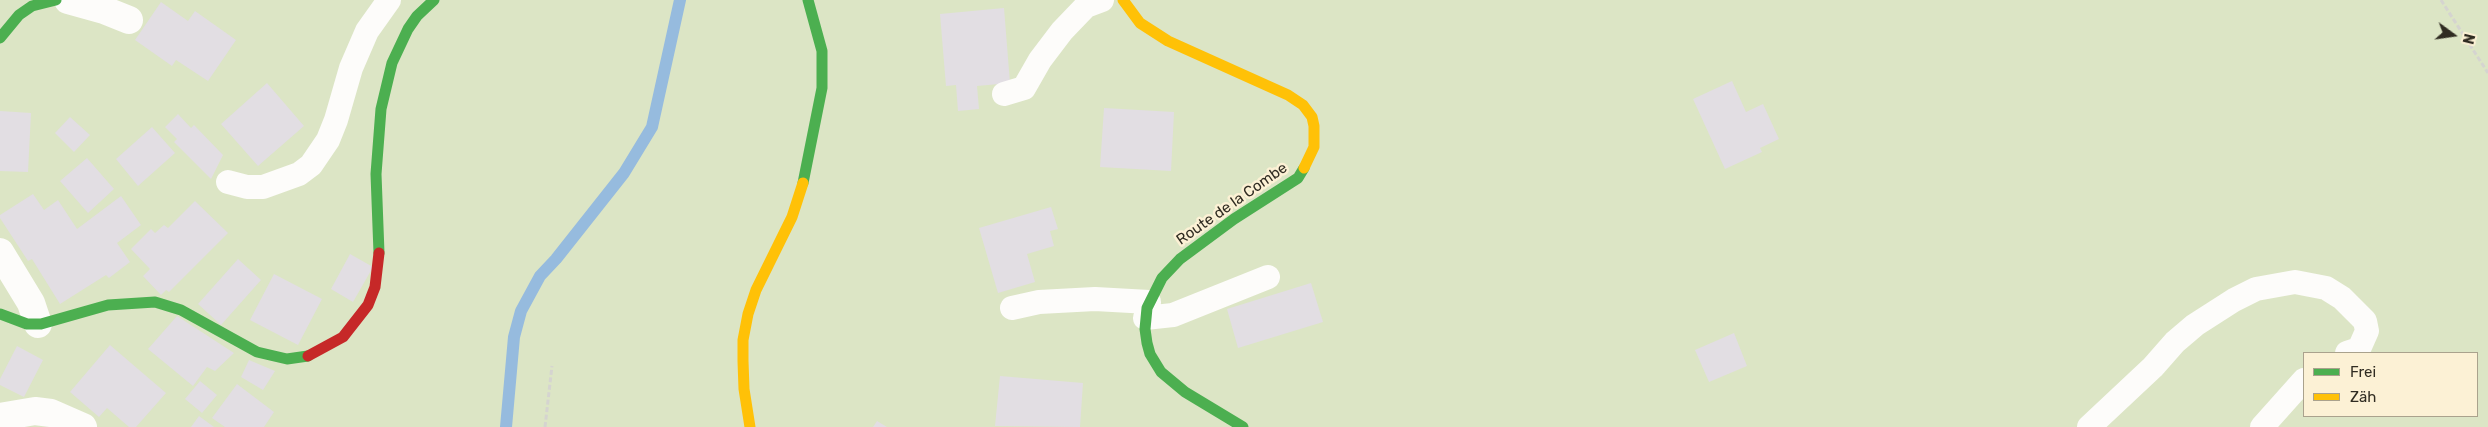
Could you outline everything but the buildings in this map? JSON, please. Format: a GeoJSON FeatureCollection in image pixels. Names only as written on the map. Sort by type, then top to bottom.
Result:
{"type":"FeatureCollection","features":[{"type":"Feature","properties":{"kind":"street"},"geometry":{"type":"LineString","coordinates":[[0,38],[19,15],[32,6],[56,0]]}},
{"type":"Feature","properties":{"kind":"street"},"geometry":{"type":"LineString","coordinates":[[68,0],[104,10],[130,20]]}},
{"type":"Feature","properties":{"kind":"street"},"geometry":{"type":"LineString","coordinates":[[0,314],[27,324],[38,324],[108,305],[155,302],[181,310],[257,352],[287,359],[305,357],[326,348],[343,337],[368,305],[375,287],[379,258],[376,174],[381,109],[392,63],[408,29],[434,0]]}},
{"type":"Feature","properties":{"kind":"street"},"geometry":{"type":"LineString","coordinates":[[750,427],[744,390],[743,361],[748,314],[756,290],[792,217],[800,195],[807,170],[822,88],[822,52],[808,0]]}},
{"type":"Feature","properties":{"kind":"street","name":"Route de la Combe"},"geometry":{"type":"LineString","coordinates":[[1123,0],[1140,23],[1168,41],[1297,100],[1309,110],[1314,126],[1314,147],[1311,158],[1298,178],[1270,198],[1234,219],[1180,259],[1162,278],[1147,310]]}},
{"type":"Feature","properties":{"kind":"street"},"geometry":{"type":"LineString","coordinates":[[0,252],[31,303],[38,324]]}},
{"type":"Feature","properties":{"kind":"street"},"geometry":{"type":"LineString","coordinates":[[1147,310],[1147,342],[1150,354],[1161,372],[1185,392],[1243,427]]}},
{"type":"Feature","properties":{"kind":"street"},"geometry":{"type":"LineString","coordinates":[[0,417],[35,412],[51,413],[83,427]]}},
{"type":"Feature","properties":{"kind":"lane"},"geometry":{"type":"LineString","coordinates":[[228,182],[248,187],[263,187],[299,174],[310,165],[328,140],[336,120],[351,68],[367,31],[389,0]]}},
{"type":"Feature","properties":{"kind":"lane"},"geometry":{"type":"LineString","coordinates":[[1004,94],[1024,88],[1040,60],[1062,31],[1086,6],[1102,0]]}},
{"type":"Feature","properties":{"kind":"lane"},"geometry":{"type":"LineString","coordinates":[[1012,308],[1039,302],[1115,298],[1147,310],[1173,315],[1268,277]]}},
{"type":"Feature","properties":{"kind":"lane"},"geometry":{"type":"LineString","coordinates":[[2089,427],[2153,367],[2175,342],[2195,325],[2234,300],[2256,289],[2295,282],[2326,288],[2342,298],[2365,321],[2368,331],[2359,349],[2350,352]]}},
{"type":"Feature","properties":{"kind":"lane"},"geometry":{"type":"LineString","coordinates":[[2262,427],[2303,381]]}},
{"type":"Feature","properties":{"kind":"path"},"geometry":{"type":"LineString","coordinates":[[2441,0],[2488,73]]}},
{"type":"Feature","properties":{"kind":"path"},"geometry":{"type":"LineString","coordinates":[[545,427],[552,366]]}},
{"type":"Feature","properties":{"kind":"green space"},"geometry":{"type":"Polygon","coordinates":[[[0,0],[2488,0],[2488,427],[0,427],[0,0]]]}},
{"type":"Feature","properties":{"kind":"waterway"},"geometry":{"type":"LineString","coordinates":[[506,427],[514,337],[521,311],[540,276],[556,259],[624,173],[652,127],[680,0]]}},
{"type":"Feature","properties":{"kind":"traffic: fast"},"geometry":{"type":"LineString","coordinates":[[0,38],[19,15],[32,6],[56,0]]}},
{"type":"Feature","properties":{"kind":"traffic: fast"},"geometry":{"type":"LineString","coordinates":[[379,253],[376,174],[381,109],[392,63],[408,29],[417,16],[434,0]]}},
{"type":"Feature","properties":{"kind":"traffic: fast"},"geometry":{"type":"LineString","coordinates":[[803,183],[822,88],[822,51],[808,0]]}},
{"type":"Feature","properties":{"kind":"traffic: fast"},"geometry":{"type":"LineString","coordinates":[[1243,427],[1185,392],[1161,372],[1150,354],[1147,343],[1145,329],[1147,308],[1162,278],[1180,259],[1234,219],[1298,178],[1304,168]]}},
{"type":"Feature","properties":{"kind":"traffic: fast"},"geometry":{"type":"LineString","coordinates":[[0,314],[27,324],[41,324],[108,305],[155,302],[181,310],[257,352],[287,359],[308,356]]}},
{"type":"Feature","properties":{"kind":"traffic: slow"},"geometry":{"type":"LineString","coordinates":[[1123,0],[1140,23],[1168,41],[1288,95],[1303,105],[1312,117],[1314,126],[1314,147],[1304,168]]}},
{"type":"Feature","properties":{"kind":"traffic: slow"},"geometry":{"type":"LineString","coordinates":[[750,427],[744,389],[743,361],[743,340],[748,314],[756,290],[792,217],[803,183]]}},
{"type":"Feature","properties":{"kind":"traffic: jam"},"geometry":{"type":"LineString","coordinates":[[308,356],[343,337],[368,305],[375,287],[379,253]]}}]}
